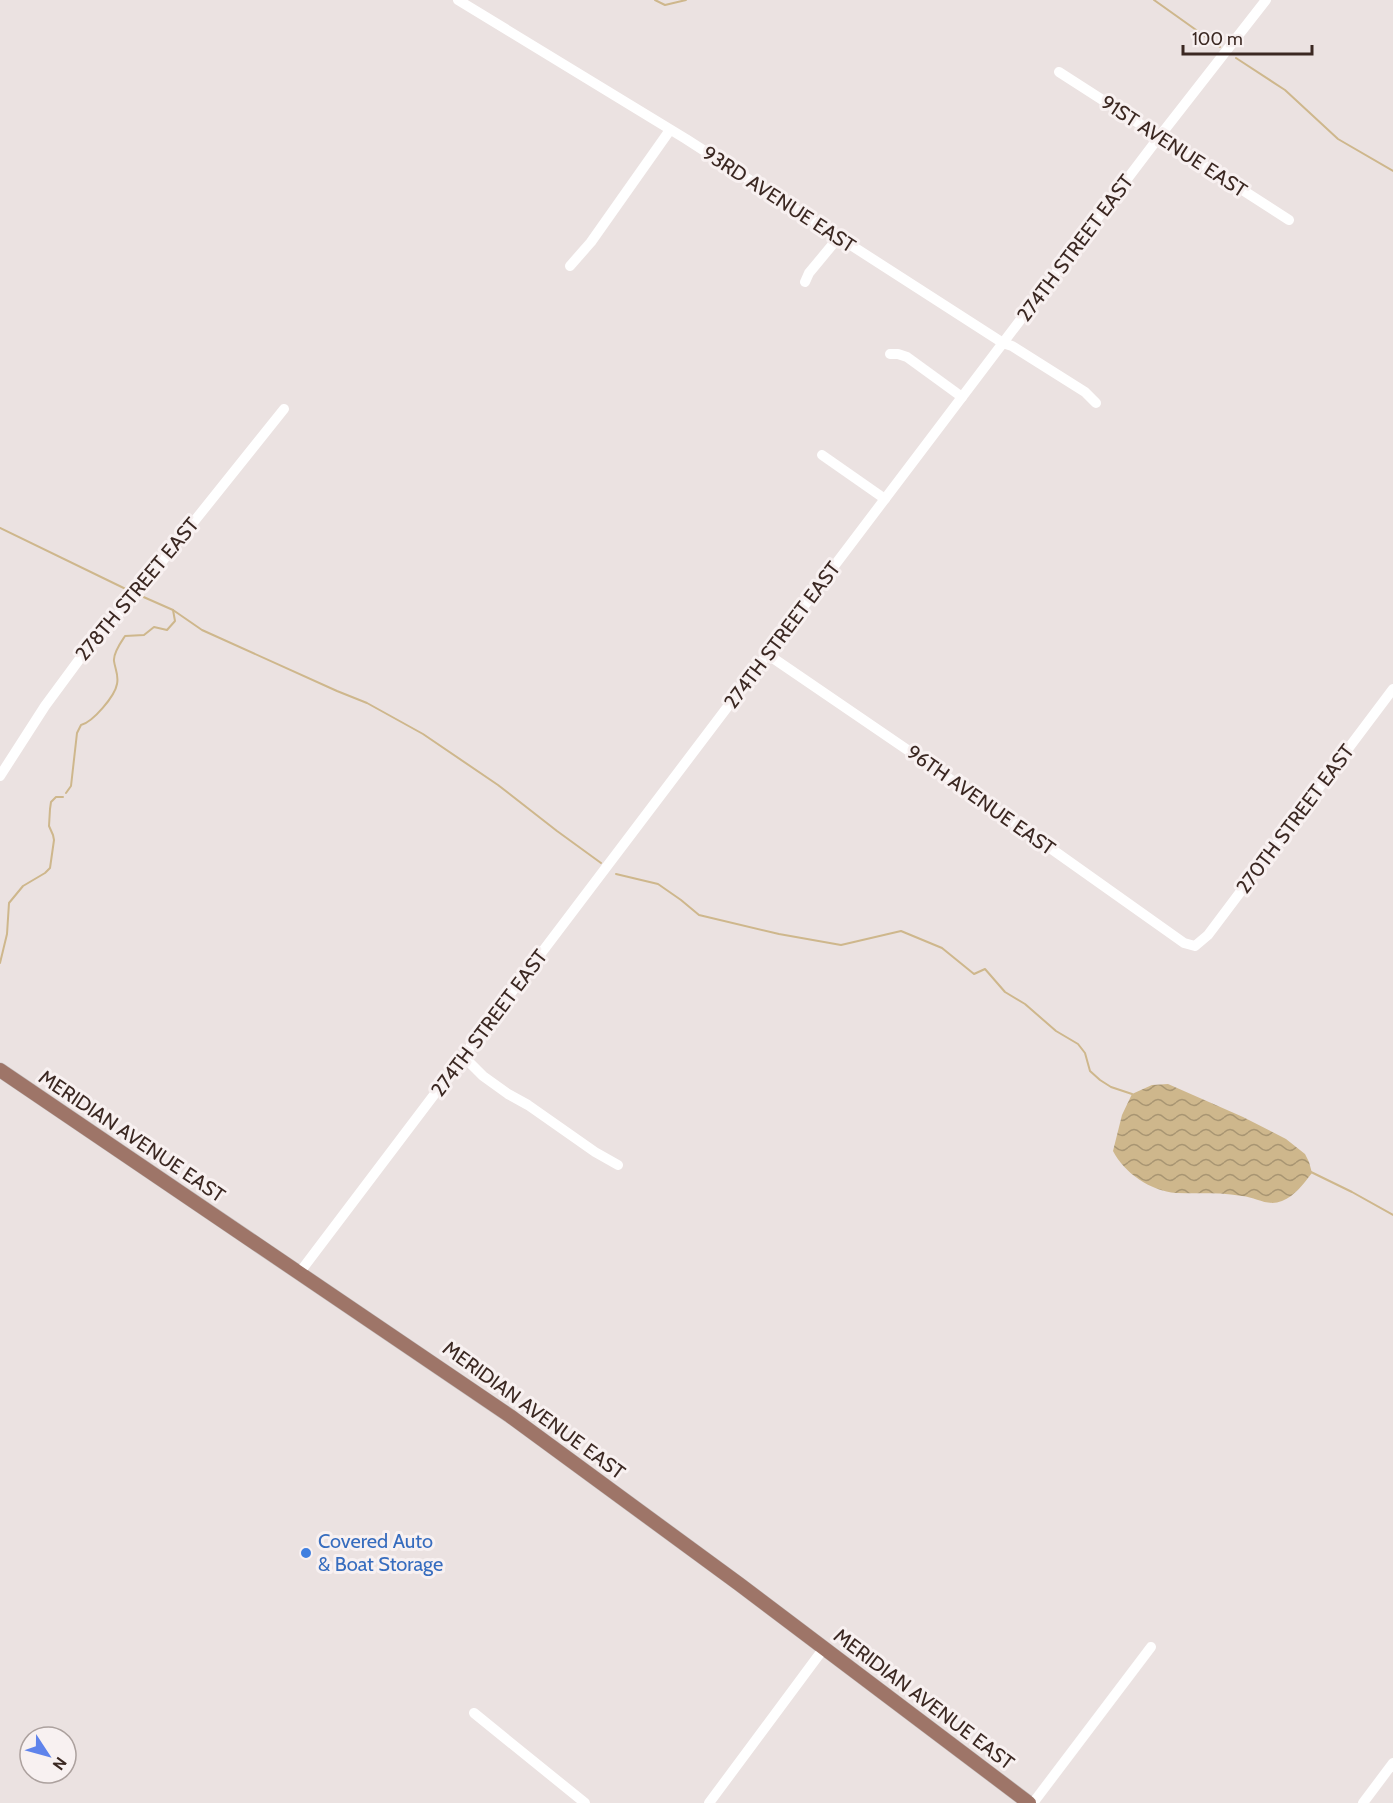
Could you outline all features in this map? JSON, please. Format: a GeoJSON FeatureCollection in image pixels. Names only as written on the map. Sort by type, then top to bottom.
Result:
{"type":"FeatureCollection","features":[{"type":"Feature","properties":{"kind":"main road","name":"MERIDIAN AVENUE EAST"},"geometry":{"type":"LineString","coordinates":[[0,1070],[449,1373],[558,1450],[1031,1803]]}},
{"type":"Feature","properties":{"kind":"street","name":"93RD AVENUE EAST"},"geometry":{"type":"LineString","coordinates":[[458,0],[616,94],[1003,343],[1012,346],[1085,392],[1096,403]]}},
{"type":"Feature","properties":{"kind":"street","name":"274TH STREET EAST"},"geometry":{"type":"LineString","coordinates":[[300,1272],[1159,137],[1266,0]]}},
{"type":"Feature","properties":{"kind":"street","name":"91ST AVENUE EAST"},"geometry":{"type":"LineString","coordinates":[[1059,72],[1288,220]]}},
{"type":"Feature","properties":{"kind":"street"},"geometry":{"type":"LineString","coordinates":[[570,266],[591,242],[670,130]]}},
{"type":"Feature","properties":{"kind":"street"},"geometry":{"type":"LineString","coordinates":[[805,282],[809,273],[838,238]]}},
{"type":"Feature","properties":{"kind":"street"},"geometry":{"type":"LineString","coordinates":[[890,354],[907,357],[962,397]]}},
{"type":"Feature","properties":{"kind":"street","name":"278TH STREET EAST"},"geometry":{"type":"LineString","coordinates":[[0,776],[57,687],[142,587],[284,409]]}},
{"type":"Feature","properties":{"kind":"street"},"geometry":{"type":"LineString","coordinates":[[822,455],[885,499]]}},
{"type":"Feature","properties":{"kind":"street","name":"96TH AVENUE EAST"},"geometry":{"type":"LineString","coordinates":[[767,654],[1029,832],[1184,943],[1195,945]]}},
{"type":"Feature","properties":{"kind":"street","name":"270TH STREET EAST"},"geometry":{"type":"LineString","coordinates":[[1195,945],[1208,935],[1393,689]]}},
{"type":"Feature","properties":{"kind":"street"},"geometry":{"type":"LineString","coordinates":[[462,1058],[508,1094],[618,1165]]}},
{"type":"Feature","properties":{"kind":"street"},"geometry":{"type":"LineString","coordinates":[[1031,1803],[1151,1647]]}},
{"type":"Feature","properties":{"kind":"street"},"geometry":{"type":"LineString","coordinates":[[709,1803],[824,1648]]}},
{"type":"Feature","properties":{"kind":"street"},"geometry":{"type":"LineString","coordinates":[[474,1713],[585,1803]]}},
{"type":"Feature","properties":{"kind":"street"},"geometry":{"type":"LineString","coordinates":[[1363,1803],[1393,1763]]}},
{"type":"Feature","properties":{"kind":"water"},"geometry":{"type":"Polygon","coordinates":[[[1168,1084],[1286,1139],[1305,1154],[1312,1173],[1291,1196],[1277,1203],[1234,1195],[1167,1192],[1139,1180],[1124,1167],[1113,1151],[1122,1115],[1132,1094],[1152,1085],[1168,1084]]]}},
{"type":"Feature","properties":{"kind":"waterway"},"geometry":{"type":"LineString","coordinates":[[655,0],[665,5],[686,0]]}},
{"type":"Feature","properties":{"kind":"waterway"},"geometry":{"type":"LineString","coordinates":[[1154,0],[1220,47]]}},
{"type":"Feature","properties":{"kind":"waterway"},"geometry":{"type":"LineString","coordinates":[[1236,58],[1285,90],[1338,139],[1393,171]]}},
{"type":"Feature","properties":{"kind":"waterway"},"geometry":{"type":"LineString","coordinates":[[0,528],[134,593]]}},
{"type":"Feature","properties":{"kind":"waterway"},"geometry":{"type":"LineString","coordinates":[[139,595],[173,610],[202,630],[367,703],[423,734],[498,785],[601,863]]}},
{"type":"Feature","properties":{"kind":"waterway"},"geometry":{"type":"LineString","coordinates":[[66,793],[71,786],[77,733],[81,725],[103,708],[117,684],[114,658],[119,644],[125,636],[144,635],[154,627],[167,630],[175,621],[173,610]]}},
{"type":"Feature","properties":{"kind":"waterway"},"geometry":{"type":"LineString","coordinates":[[0,963],[7,934],[9,903],[23,886],[50,868],[54,840],[49,826],[51,802],[56,797],[63,797]]}},
{"type":"Feature","properties":{"kind":"waterway"},"geometry":{"type":"LineString","coordinates":[[616,874],[658,884],[699,915],[779,934],[841,945],[901,931],[942,948],[974,974],[985,969],[1005,992],[1025,1004],[1056,1031],[1078,1044],[1085,1053],[1090,1071],[1100,1080],[1111,1087],[1132,1094]]}},
{"type":"Feature","properties":{"kind":"waterway"},"geometry":{"type":"LineString","coordinates":[[1311,1172],[1393,1215]]}},
{"type":"Feature","properties":{"kind":"place","name":"Covered Auto & Boat Storage"},"geometry":{"type":"Point","coordinates":[306,1553]}}]}
